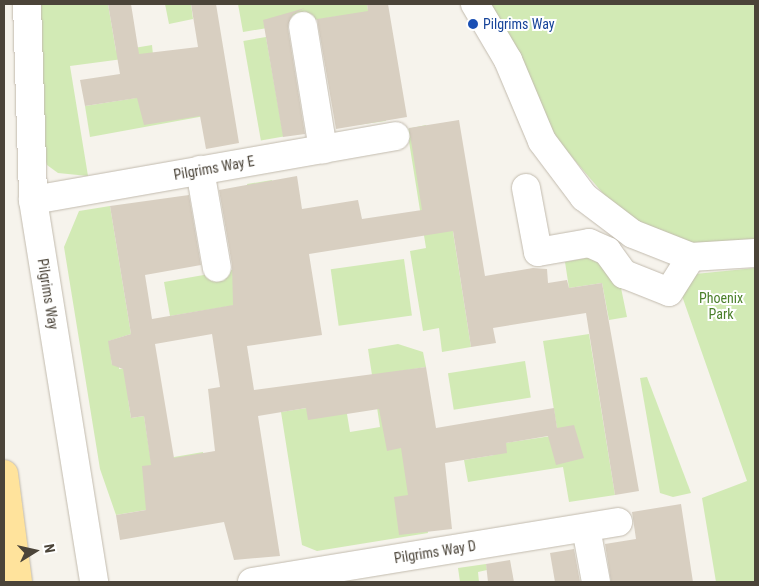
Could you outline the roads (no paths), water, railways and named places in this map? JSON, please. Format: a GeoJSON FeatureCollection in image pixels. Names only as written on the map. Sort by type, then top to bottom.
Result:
{"type":"FeatureCollection","features":[{"type":"Feature","properties":{"kind":"main road"},"geometry":{"type":"LineString","coordinates":[[4,474],[18,582]]}},
{"type":"Feature","properties":{"kind":"main road"},"geometry":{"type":"LineString","coordinates":[[4,574],[6,582]]}},
{"type":"Feature","properties":{"kind":"street","name":"Pilgrims Way"},"geometry":{"type":"LineString","coordinates":[[26,4],[32,200],[94,582]]}},
{"type":"Feature","properties":{"kind":"street"},"geometry":{"type":"LineString","coordinates":[[475,4],[508,60],[542,141],[584,197],[633,234],[691,258],[755,253]]}},
{"type":"Feature","properties":{"kind":"street"},"geometry":{"type":"LineString","coordinates":[[303,26],[323,149]]}},
{"type":"Feature","properties":{"kind":"street","name":"Pilgrims Way E"},"geometry":{"type":"LineString","coordinates":[[32,200],[395,136]]}},
{"type":"Feature","properties":{"kind":"street"},"geometry":{"type":"LineString","coordinates":[[200,170],[217,268]]}},
{"type":"Feature","properties":{"kind":"street"},"geometry":{"type":"LineString","coordinates":[[526,188],[538,252],[590,243],[607,251],[624,274],[669,292],[691,258]]}},
{"type":"Feature","properties":{"kind":"street","name":"Pilgrims Way D"},"geometry":{"type":"LineString","coordinates":[[252,582],[618,522]]}},
{"type":"Feature","properties":{"kind":"street"},"geometry":{"type":"LineString","coordinates":[[586,528],[596,582]]}},
{"type":"Feature","properties":{"kind":"place","name":"Pilgrims Way"},"geometry":{"type":"Point","coordinates":[473,24]}},
{"type":"Feature","properties":{"kind":"park label","name":"Phoenix Park"},"geometry":{"type":"Point","coordinates":[721,306]}}]}
